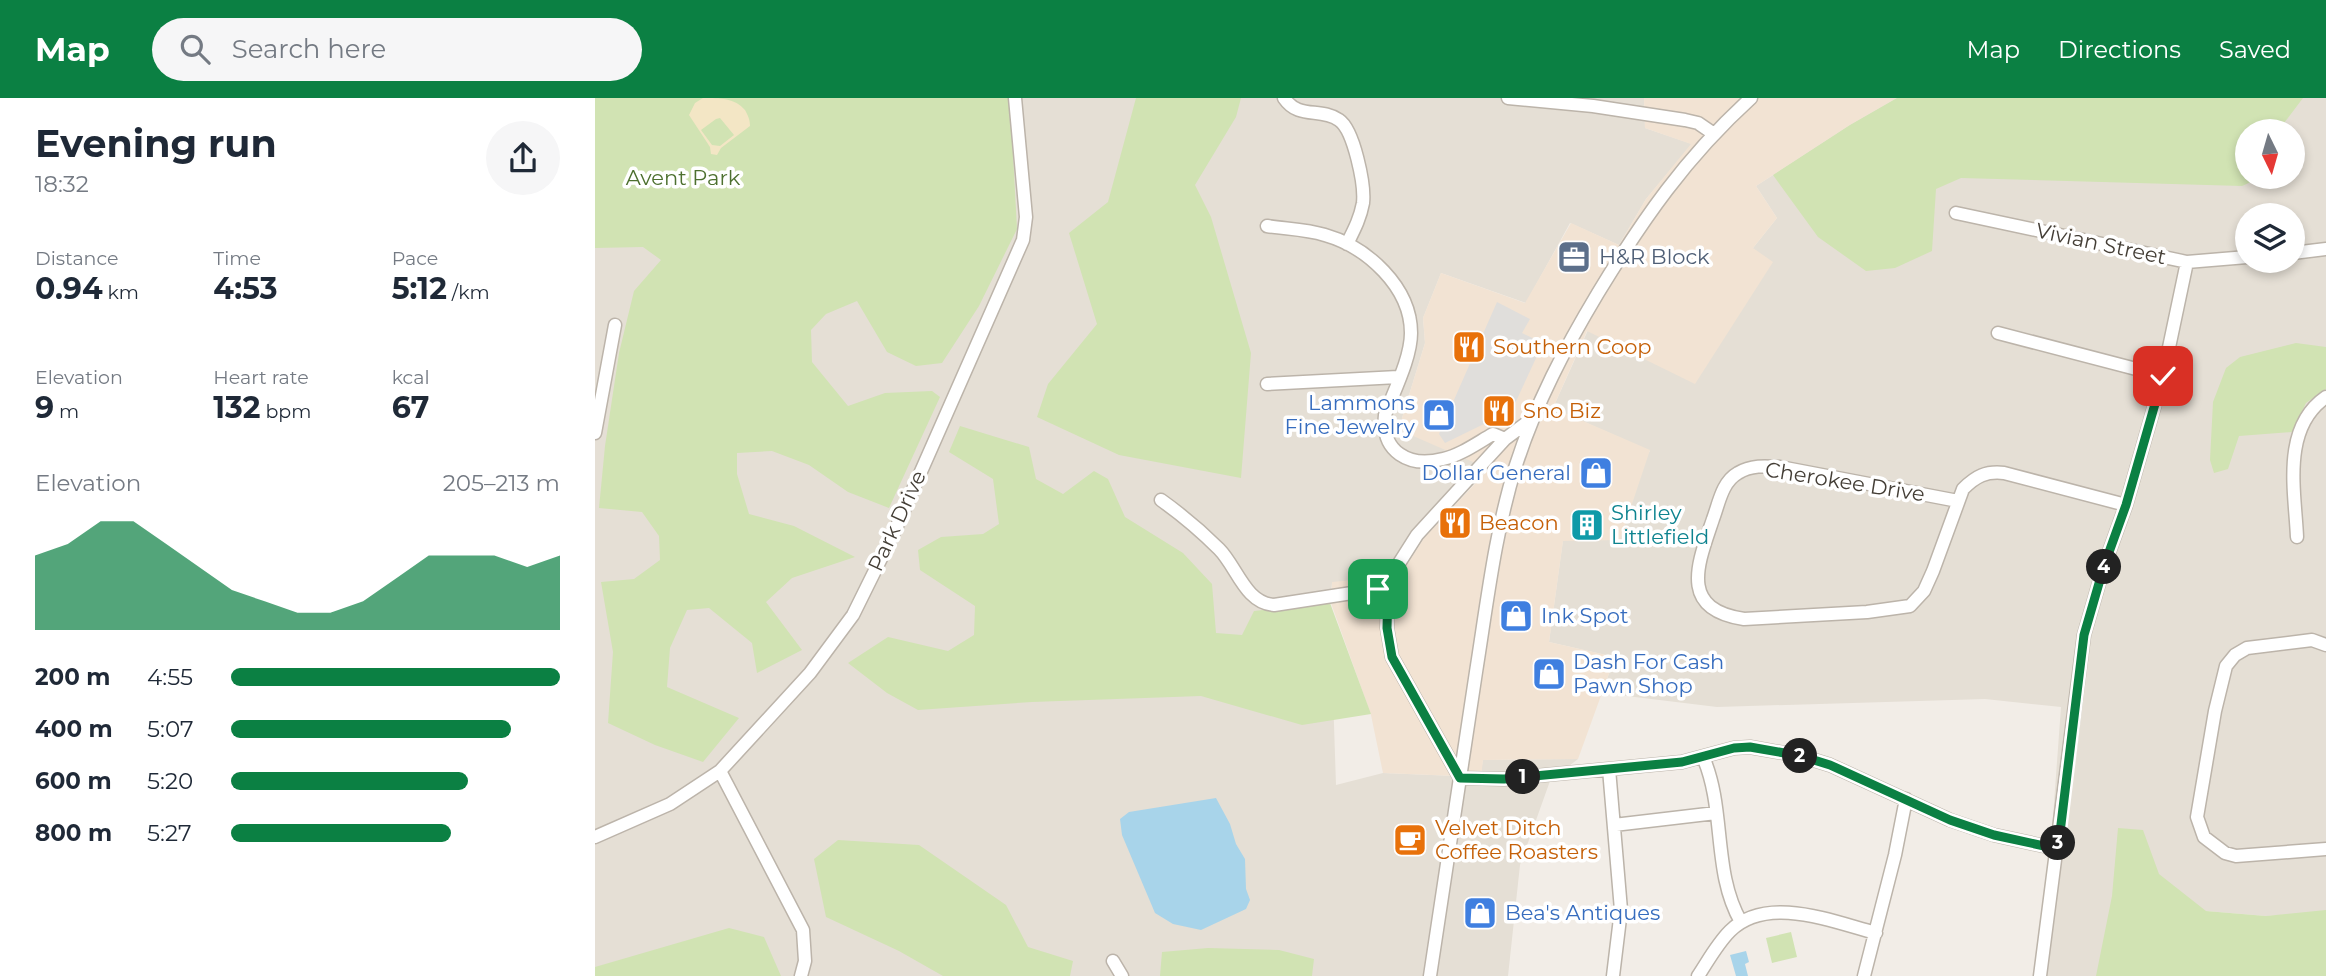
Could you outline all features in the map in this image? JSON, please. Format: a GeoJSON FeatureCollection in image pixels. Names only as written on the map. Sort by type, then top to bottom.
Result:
{"type":"FeatureCollection","features":[{"type":"Feature","properties":{"kind":"street","name":"Park Drive"},"geometry":{"type":"LineString","coordinates":[[595,837],[670,804],[720,771],[777,712],[853,615],[897,526],[1023,240],[1026,217],[1015,98]]}},
{"type":"Feature","properties":{"kind":"street"},"geometry":{"type":"LineString","coordinates":[[1285,98],[1295,109],[1326,114],[1341,121],[1351,138],[1363,200],[1359,222],[1347,244]]}},
{"type":"Feature","properties":{"kind":"street"},"geometry":{"type":"LineString","coordinates":[[1508,98],[1593,102],[1698,123],[1714,134]]}},
{"type":"Feature","properties":{"kind":"street"},"geometry":{"type":"LineString","coordinates":[[1430,976],[1489,592],[1508,493],[1533,418],[1548,383],[1580,324],[1654,205],[1714,134],[1751,98]]}},
{"type":"Feature","properties":{"kind":"street","name":"Vivian Street"},"geometry":{"type":"LineString","coordinates":[[1956,213],[2187,262],[2235,258]]}},
{"type":"Feature","properties":{"kind":"street"},"geometry":{"type":"LineString","coordinates":[[1266,226],[1327,235],[1373,261],[1391,280],[1405,305],[1411,334],[1408,352],[1385,415],[1385,435],[1397,454],[1419,461],[1430,461],[1458,454],[1493,434],[1505,439]]}},
{"type":"Feature","properties":{"kind":"street"},"geometry":{"type":"LineString","coordinates":[[2305,252],[2326,249]]}},
{"type":"Feature","properties":{"kind":"street"},"geometry":{"type":"LineString","coordinates":[[2040,976],[2084,635],[2104,566],[2126,505],[2163,376],[2187,262]]}},
{"type":"Feature","properties":{"kind":"street"},"geometry":{"type":"LineString","coordinates":[[595,433],[615,325]]}},
{"type":"Feature","properties":{"kind":"street"},"geometry":{"type":"LineString","coordinates":[[1998,332],[2163,376]]}},
{"type":"Feature","properties":{"kind":"street"},"geometry":{"type":"LineString","coordinates":[[1268,384],[1398,377]]}},
{"type":"Feature","properties":{"kind":"street"},"geometry":{"type":"LineString","coordinates":[[2297,537],[2294,446],[2311,412],[2326,397]]}},
{"type":"Feature","properties":{"kind":"street"},"geometry":{"type":"LineString","coordinates":[[1460,778],[1392,657],[1387,628],[1388,590],[1398,565],[1417,535],[1505,439],[1533,418]]}},
{"type":"Feature","properties":{"kind":"street","name":"Cherokee Drive"},"geometry":{"type":"LineString","coordinates":[[1958,501],[1780,467],[1747,468],[1735,474],[1725,485],[1700,559],[1696,578],[1699,590],[1716,611],[1744,619],[1867,612],[1910,606],[1924,591],[1963,489],[1973,479],[1991,472],[2126,505]]}},
{"type":"Feature","properties":{"kind":"street"},"geometry":{"type":"LineString","coordinates":[[1161,500],[1184,516],[1223,552],[1243,583],[1256,599],[1262,602],[1274,605],[1378,589],[1388,590]]}},
{"type":"Feature","properties":{"kind":"street"},"geometry":{"type":"LineString","coordinates":[[2326,645],[2312,640],[2247,648],[2235,655],[2226,666],[2217,700],[2197,817],[2204,837],[2225,853],[2236,856],[2326,849]]}},
{"type":"Feature","properties":{"kind":"street"},"geometry":{"type":"LineString","coordinates":[[1460,778],[1504,779],[1682,762],[1734,748],[1750,747],[1830,765],[1950,820],[1994,835],[2058,849]]}},
{"type":"Feature","properties":{"kind":"street"},"geometry":{"type":"LineString","coordinates":[[1703,757],[1708,769],[1729,897],[1741,922]]}},
{"type":"Feature","properties":{"kind":"street"},"geometry":{"type":"LineString","coordinates":[[1609,769],[1621,910],[1613,976]]}},
{"type":"Feature","properties":{"kind":"street"},"geometry":{"type":"LineString","coordinates":[[720,771],[803,930],[805,961],[801,976]]}},
{"type":"Feature","properties":{"kind":"street"},"geometry":{"type":"LineString","coordinates":[[1864,976],[1895,855],[1906,799]]}},
{"type":"Feature","properties":{"kind":"street"},"geometry":{"type":"LineString","coordinates":[[1614,825],[1716,813]]}},
{"type":"Feature","properties":{"kind":"street"},"geometry":{"type":"LineString","coordinates":[[1698,976],[1718,946],[1741,922],[1765,915],[1793,912],[1876,933]]}},
{"type":"Feature","properties":{"kind":"street"},"geometry":{"type":"LineString","coordinates":[[1113,961],[1122,976]]}},
{"type":"Feature","properties":{"kind":"shaded area"},"geometry":{"type":"Polygon","coordinates":[[[595,98],[1644,98],[1645,128],[1692,144],[1646,199],[1619,245],[1570,223],[1526,303],[1441,273],[1423,318],[1425,343],[1402,418],[1489,468],[1424,538],[1403,571],[1385,577],[1332,583],[1330,603],[1336,785],[1383,773],[1480,777],[1483,760],[1578,759],[1550,781],[1520,865],[1508,976],[595,976],[595,98]]]}},
{"type":"Feature","properties":{"kind":"shaded area"},"geometry":{"type":"Polygon","coordinates":[[[1644,98],[1897,98],[1756,186],[1777,218],[1753,248],[1773,262],[1695,384],[1587,331],[1553,408],[1650,450],[1620,540],[1563,541],[1549,642],[1615,657],[1578,759],[1483,760],[1481,777],[1383,773],[1371,715],[1331,603],[1332,582],[1385,577],[1403,571],[1424,538],[1489,469],[1404,432],[1402,418],[1425,343],[1423,318],[1441,273],[1525,303],[1571,223],[1619,245],[1646,199],[1691,144],[1645,128],[1644,98]]]}},
{"type":"Feature","properties":{"kind":"shaded area"},"geometry":{"type":"Polygon","coordinates":[[[1897,98],[2326,98],[2326,912],[2266,916],[2206,911],[2122,976],[2035,976],[2050,858],[2061,707],[1985,699],[1717,707],[1602,693],[1615,657],[1549,642],[1563,540],[1650,451],[1553,408],[1588,330],[1695,383],[1753,248],[1777,218],[1756,186],[1897,98]]]}},
{"type":"Feature","properties":{"kind":"shaded area"},"geometry":{"type":"Polygon","coordinates":[[[1497,302],[1530,319],[1522,333],[1543,343],[1512,410],[1493,405],[1486,423],[1445,443],[1439,434],[1497,302]]]}},
{"type":"Feature","properties":{"kind":"green space","name":"Avent Park"},"geometry":{"type":"Polygon","coordinates":[[[595,98],[1010,98],[1017,229],[979,306],[942,363],[916,366],[887,352],[857,301],[826,314],[811,330],[812,362],[848,406],[885,393],[932,391],[940,397],[889,508],[848,492],[809,465],[772,451],[737,453],[737,474],[749,514],[794,526],[855,557],[792,578],[766,602],[802,650],[757,673],[752,643],[709,608],[687,610],[670,648],[667,687],[739,718],[703,762],[655,745],[608,723],[613,652],[601,582],[634,579],[660,560],[659,536],[642,512],[599,508],[605,446],[619,353],[634,291],[661,260],[643,247],[595,248],[595,98]]]}},
{"type":"Feature","properties":{"kind":"green space"},"geometry":{"type":"Polygon","coordinates":[[[1136,98],[1241,98],[1236,117],[1195,185],[1211,217],[1251,353],[1241,478],[1119,455],[1037,417],[1048,384],[1097,324],[1069,233],[1108,202],[1136,98]]]}},
{"type":"Feature","properties":{"kind":"green space"},"geometry":{"type":"Polygon","coordinates":[[[1897,98],[2303,98],[2287,119],[2235,119],[2235,186],[1961,178],[1936,189],[1932,251],[1895,268],[1866,271],[1818,237],[1773,175],[1897,98]]]}},
{"type":"Feature","properties":{"kind":"green space"},"geometry":{"type":"Polygon","coordinates":[[[2296,343],[2326,347],[2326,389],[2306,403],[2292,432],[2239,436],[2228,469],[2214,473],[2210,460],[2213,402],[2226,368],[2240,357],[2296,343]]]}},
{"type":"Feature","properties":{"kind":"green space"},"geometry":{"type":"Polygon","coordinates":[[[960,426],[1029,447],[1036,479],[1063,494],[1094,471],[1108,479],[1125,517],[1183,553],[1212,584],[1216,633],[1242,635],[1254,611],[1330,603],[1371,714],[1302,725],[1201,696],[1032,702],[918,710],[887,693],[848,663],[888,637],[948,651],[974,635],[975,606],[920,570],[918,550],[941,537],[983,534],[999,524],[993,479],[949,452],[960,426]]]}},
{"type":"Feature","properties":{"kind":"green space"},"geometry":{"type":"Polygon","coordinates":[[[2118,828],[2143,830],[2159,874],[2206,911],[2266,916],[2326,910],[2326,976],[2096,976],[2112,896],[2118,828]]]}},
{"type":"Feature","properties":{"kind":"green space"},"geometry":{"type":"Polygon","coordinates":[[[838,840],[919,845],[1006,905],[1028,947],[1073,961],[1070,976],[943,976],[899,951],[826,917],[814,859],[838,840]]]}},
{"type":"Feature","properties":{"kind":"green space"},"geometry":{"type":"Polygon","coordinates":[[[729,928],[764,937],[781,976],[595,976],[595,967],[729,928]]]}},
{"type":"Feature","properties":{"kind":"green space"},"geometry":{"type":"Polygon","coordinates":[[[1791,932],[1797,957],[1772,963],[1766,938],[1791,932]]]}},
{"type":"Feature","properties":{"kind":"green space"},"geometry":{"type":"Polygon","coordinates":[[[1208,948],[1279,950],[1314,959],[1312,976],[1160,976],[1162,952],[1208,948]]]}},
{"type":"Feature","properties":{"kind":"sand"},"geometry":{"type":"Polygon","coordinates":[[[703,98],[732,101],[745,110],[750,126],[721,148],[717,155],[711,154],[710,147],[689,115],[695,103],[703,98]],[[720,118],[701,130],[712,145],[720,146],[734,135],[720,118]]]}},
{"type":"Feature","properties":{"kind":"water"},"geometry":{"type":"Polygon","coordinates":[[[1216,798],[1245,859],[1246,889],[1250,900],[1246,909],[1201,930],[1173,924],[1155,913],[1122,835],[1120,819],[1129,812],[1216,798]]]}},
{"type":"Feature","properties":{"kind":"water"},"geometry":{"type":"Polygon","coordinates":[[[1746,951],[1749,962],[1745,964],[1748,976],[1736,976],[1730,955],[1746,951]]]}},
{"type":"Feature","properties":{"kind":"place","name":"H&R Block"},"geometry":{"type":"Point","coordinates":[1574,257]}},
{"type":"Feature","properties":{"kind":"place","name":"Southern Coop"},"geometry":{"type":"Point","coordinates":[1469,347]}},
{"type":"Feature","properties":{"kind":"place","name":"Sno Biz"},"geometry":{"type":"Point","coordinates":[1499,411]}},
{"type":"Feature","properties":{"kind":"place","name":"Lammons Fine Jewelry"},"geometry":{"type":"Point","coordinates":[1439,415]}},
{"type":"Feature","properties":{"kind":"place","name":"Dollar General"},"geometry":{"type":"Point","coordinates":[1596,473]}},
{"type":"Feature","properties":{"kind":"place","name":"Beacon"},"geometry":{"type":"Point","coordinates":[1455,523]}},
{"type":"Feature","properties":{"kind":"place","name":"Shirley Littlefield"},"geometry":{"type":"Point","coordinates":[1587,525]}},
{"type":"Feature","properties":{"kind":"place","name":"Ink Spot"},"geometry":{"type":"Point","coordinates":[1516,616]}},
{"type":"Feature","properties":{"kind":"place","name":"Dash For Cash Pawn Shop"},"geometry":{"type":"Point","coordinates":[1549,674]}},
{"type":"Feature","properties":{"kind":"place","name":"Velvet Ditch Coffee Roasters"},"geometry":{"type":"Point","coordinates":[1410,840]}},
{"type":"Feature","properties":{"kind":"place","name":"Bea's Antiques"},"geometry":{"type":"Point","coordinates":[1480,913]}},
{"type":"Feature","properties":{"kind":"route"},"geometry":{"type":"LineString","coordinates":[[1378,589],[1388,590],[1387,628],[1392,657],[1460,778],[1504,779],[1682,762],[1734,748],[1750,747],[1801,756],[1830,765],[1950,820],[1994,835],[2058,849],[2084,635],[2104,566],[2126,505],[2163,376]]}}]}
